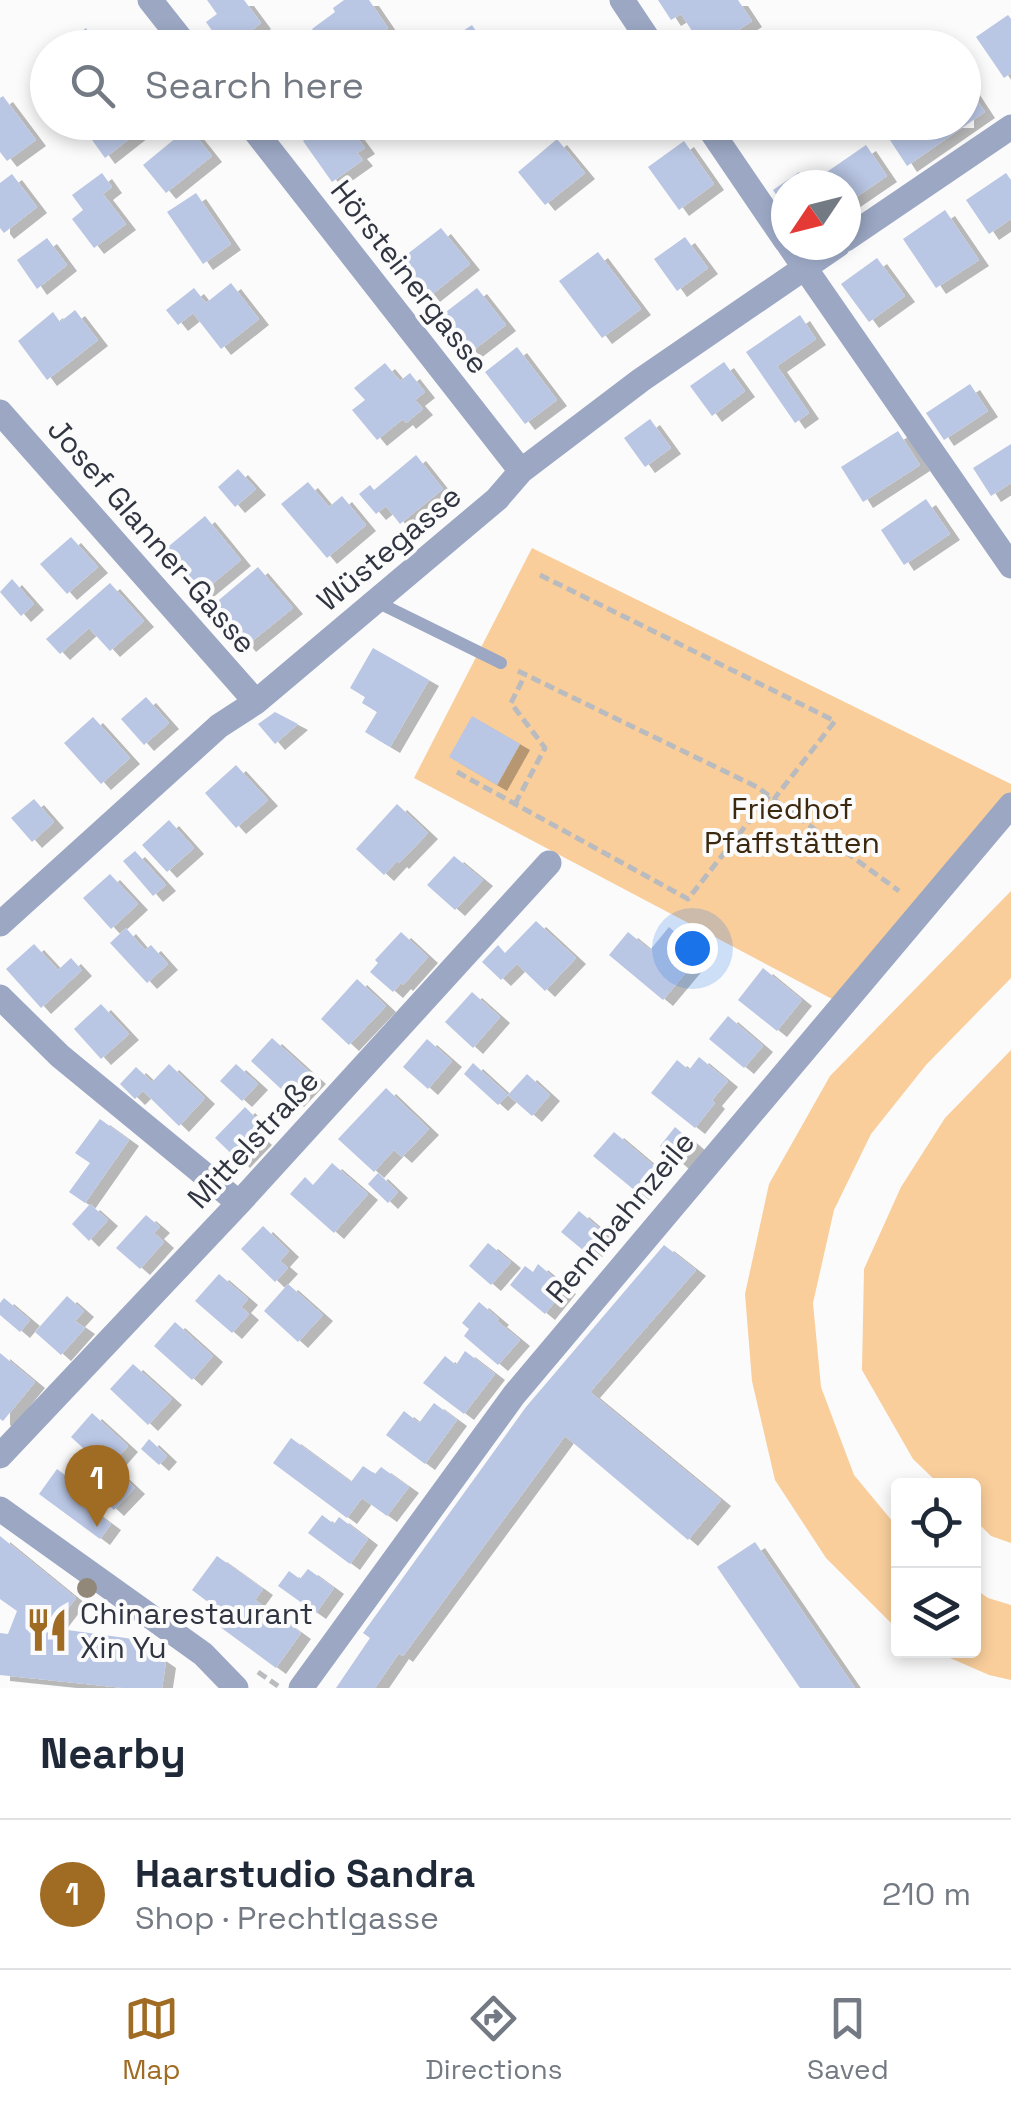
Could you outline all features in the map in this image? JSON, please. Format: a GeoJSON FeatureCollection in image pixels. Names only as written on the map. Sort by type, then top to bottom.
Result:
{"type":"FeatureCollection","features":[{"type":"Feature","properties":{"kind":"street"},"geometry":{"type":"LineString","coordinates":[[150,0],[174,30]]}},
{"type":"Feature","properties":{"kind":"street"},"geometry":{"type":"LineString","coordinates":[[622,0],[642,30]]}},
{"type":"Feature","properties":{"kind":"street"},"geometry":{"type":"LineString","coordinates":[[861,230],[1011,127]]}},
{"type":"Feature","properties":{"kind":"street","name":"Hörsteinergasse"},"geometry":{"type":"LineString","coordinates":[[262,140],[521,471]]}},
{"type":"Feature","properties":{"kind":"street"},"geometry":{"type":"LineString","coordinates":[[718,140],[771,219]]}},
{"type":"Feature","properties":{"kind":"street"},"geometry":{"type":"LineString","coordinates":[[799,260],[1011,566]]}},
{"type":"Feature","properties":{"kind":"street","name":"Wüstegasse"},"geometry":{"type":"LineString","coordinates":[[0,924],[219,726],[256,702],[377,602],[497,499],[521,471],[640,380],[816,260]]}},
{"type":"Feature","properties":{"kind":"street","name":"Josef Glanner-Gasse"},"geometry":{"type":"LineString","coordinates":[[0,412],[256,702]]}},
{"type":"Feature","properties":{"kind":"street","name":"Rennbahnzeile"},"geometry":{"type":"LineString","coordinates":[[301,1688],[514,1394],[1011,804]]}},
{"type":"Feature","properties":{"kind":"street","name":"Mittelstraße"},"geometry":{"type":"LineString","coordinates":[[0,1456],[239,1203],[549,862]]}},
{"type":"Feature","properties":{"kind":"street"},"geometry":{"type":"LineString","coordinates":[[0,997],[60,1056],[239,1203]]}},
{"type":"Feature","properties":{"kind":"street"},"geometry":{"type":"LineString","coordinates":[[0,1509],[204,1654],[236,1688]]}},
{"type":"Feature","properties":{"kind":"lane"},"geometry":{"type":"LineString","coordinates":[[377,602],[501,662]]}},
{"type":"Feature","properties":{"kind":"path"},"geometry":{"type":"LineString","coordinates":[[457,772],[688,899],[834,721],[540,575]]}},
{"type":"Feature","properties":{"kind":"path"},"geometry":{"type":"LineString","coordinates":[[501,662],[757,787],[899,892]]}},
{"type":"Feature","properties":{"kind":"path"},"geometry":{"type":"LineString","coordinates":[[515,804],[545,748],[511,703],[526,674]]}},
{"type":"Feature","properties":{"kind":"green space","name":"Friedhof Pfaffstätten"},"geometry":{"type":"Polygon","coordinates":[[[532,548],[1011,784],[1011,794],[834,1000],[414,778],[532,548]]]}},
{"type":"Feature","properties":{"kind":"green space"},"geometry":{"type":"Polygon","coordinates":[[[1011,891],[1011,978],[926,1065],[871,1134],[834,1210],[813,1303],[821,1387],[854,1475],[891,1520],[891,1623],[826,1558],[775,1480],[752,1381],[745,1294],[769,1184],[830,1076],[1011,891]]]}},
{"type":"Feature","properties":{"kind":"green space"},"geometry":{"type":"Polygon","coordinates":[[[1011,1050],[1011,1543],[991,1536],[981,1526],[981,1478],[933,1478],[913,1459],[862,1370],[864,1269],[901,1187],[945,1118],[1011,1050]]]}},
{"type":"Feature","properties":{"kind":"green space"},"geometry":{"type":"Polygon","coordinates":[[[981,1593],[1011,1605],[1011,1680],[950,1658],[981,1658],[981,1593]]]}},
{"type":"Feature","properties":{"kind":"building"},"geometry":{"type":"Polygon","coordinates":[[[207,0],[244,0],[261,23],[252,30],[212,30],[206,22],[217,14],[207,0]]]}},
{"type":"Feature","properties":{"kind":"building"},"geometry":{"type":"Polygon","coordinates":[[[344,0],[369,0],[388,28],[313,30],[335,12],[333,8],[344,0]]]}},
{"type":"Feature","properties":{"kind":"building"},"geometry":{"type":"Polygon","coordinates":[[[658,0],[738,0],[752,21],[738,30],[691,30],[681,14],[671,20],[658,0]]]}},
{"type":"Feature","properties":{"kind":"building"},"geometry":{"type":"Polygon","coordinates":[[[1008,15],[1011,19],[1011,73],[1004,78],[981,44],[981,34],[1008,15]]]}},
{"type":"Feature","properties":{"kind":"building"},"geometry":{"type":"Polygon","coordinates":[[[3,96],[30,132],[30,140],[36,140],[7,161],[0,152],[3,96]]]}},
{"type":"Feature","properties":{"kind":"building"},"geometry":{"type":"Polygon","coordinates":[[[92,140],[128,140],[105,158],[92,140]]]}},
{"type":"Feature","properties":{"kind":"building"},"geometry":{"type":"Polygon","coordinates":[[[173,140],[199,140],[212,156],[166,193],[143,165],[173,140]]]}},
{"type":"Feature","properties":{"kind":"building"},"geometry":{"type":"Polygon","coordinates":[[[359,140],[365,148],[357,153],[363,160],[332,182],[303,141],[359,140]]]}},
{"type":"Feature","properties":{"kind":"building"},"geometry":{"type":"Polygon","coordinates":[[[558,140],[585,173],[545,205],[518,172],[558,140]]]}},
{"type":"Feature","properties":{"kind":"building"},"geometry":{"type":"Polygon","coordinates":[[[890,140],[945,140],[907,166],[890,140]]]}},
{"type":"Feature","properties":{"kind":"building"},"geometry":{"type":"Polygon","coordinates":[[[684,141],[714,184],[679,210],[648,167],[684,141]]]}},
{"type":"Feature","properties":{"kind":"building"},"geometry":{"type":"Polygon","coordinates":[[[866,145],[887,176],[861,194],[861,170],[830,170],[866,145]]]}},
{"type":"Feature","properties":{"kind":"building"},"geometry":{"type":"Polygon","coordinates":[[[102,173],[112,187],[103,194],[126,224],[94,248],[72,219],[83,210],[72,195],[102,173]]]}},
{"type":"Feature","properties":{"kind":"building"},"geometry":{"type":"Polygon","coordinates":[[[1006,173],[1011,180],[1011,219],[989,234],[966,200],[1006,173]]]}},
{"type":"Feature","properties":{"kind":"building"},"geometry":{"type":"Polygon","coordinates":[[[12,174],[37,207],[4,233],[0,228],[0,183],[12,174]]]}},
{"type":"Feature","properties":{"kind":"building"},"geometry":{"type":"Polygon","coordinates":[[[196,193],[231,244],[203,264],[167,212],[196,193]]]}},
{"type":"Feature","properties":{"kind":"building"},"geometry":{"type":"Polygon","coordinates":[[[945,210],[979,260],[936,288],[903,239],[945,210]]]}},
{"type":"Feature","properties":{"kind":"building"},"geometry":{"type":"Polygon","coordinates":[[[441,228],[470,264],[430,296],[401,259],[441,228]]]}},
{"type":"Feature","properties":{"kind":"building"},"geometry":{"type":"Polygon","coordinates":[[[685,237],[708,268],[677,291],[654,259],[685,237]]]}},
{"type":"Feature","properties":{"kind":"building"},"geometry":{"type":"Polygon","coordinates":[[[47,238],[67,265],[37,289],[17,260],[47,238]]]}},
{"type":"Feature","properties":{"kind":"building"},"geometry":{"type":"Polygon","coordinates":[[[598,252],[641,309],[602,338],[559,281],[598,252]]]}},
{"type":"Feature","properties":{"kind":"building"},"geometry":{"type":"Polygon","coordinates":[[[877,258],[905,296],[869,322],[841,284],[877,258]]]}},
{"type":"Feature","properties":{"kind":"building"},"geometry":{"type":"Polygon","coordinates":[[[231,283],[259,319],[221,349],[193,313],[178,325],[166,310],[194,288],[206,303],[231,283]]]}},
{"type":"Feature","properties":{"kind":"building"},"geometry":{"type":"Polygon","coordinates":[[[477,288],[506,325],[471,352],[442,315],[477,288]]]}},
{"type":"Feature","properties":{"kind":"building"},"geometry":{"type":"Polygon","coordinates":[[[75,310],[98,340],[47,380],[18,341],[53,312],[60,322],[75,310]]]}},
{"type":"Feature","properties":{"kind":"building"},"geometry":{"type":"Polygon","coordinates":[[[800,315],[816,339],[777,366],[809,413],[795,423],[746,352],[800,315]]]}},
{"type":"Feature","properties":{"kind":"building"},"geometry":{"type":"Polygon","coordinates":[[[517,347],[557,400],[525,424],[485,372],[517,347]]]}},
{"type":"Feature","properties":{"kind":"building"},"geometry":{"type":"Polygon","coordinates":[[[724,362],[745,391],[712,416],[690,386],[724,362]]]}},
{"type":"Feature","properties":{"kind":"building"},"geometry":{"type":"Polygon","coordinates":[[[385,363],[400,381],[410,373],[425,392],[415,400],[423,409],[377,440],[352,410],[365,400],[354,388],[385,363]]]}},
{"type":"Feature","properties":{"kind":"building"},"geometry":{"type":"Polygon","coordinates":[[[970,384],[988,411],[944,440],[926,413],[970,384]]]}},
{"type":"Feature","properties":{"kind":"building"},"geometry":{"type":"Polygon","coordinates":[[[650,419],[671,448],[645,467],[624,438],[650,419]]]}},
{"type":"Feature","properties":{"kind":"building"},"geometry":{"type":"Polygon","coordinates":[[[898,431],[920,465],[863,502],[841,467],[898,431]]]}},
{"type":"Feature","properties":{"kind":"building"},"geometry":{"type":"Polygon","coordinates":[[[1011,444],[1011,483],[991,496],[973,468],[1011,444]]]}},
{"type":"Feature","properties":{"kind":"building"},"geometry":{"type":"Polygon","coordinates":[[[416,455],[443,489],[400,524],[386,506],[376,514],[359,494],[370,485],[374,490],[416,455]]]}},
{"type":"Feature","properties":{"kind":"building"},"geometry":{"type":"Polygon","coordinates":[[[238,469],[256,489],[235,507],[218,487],[238,469]]]}},
{"type":"Feature","properties":{"kind":"building"},"geometry":{"type":"Polygon","coordinates":[[[308,482],[329,507],[342,496],[366,525],[327,558],[281,504],[308,482]]]}},
{"type":"Feature","properties":{"kind":"building"},"geometry":{"type":"Polygon","coordinates":[[[926,499],[950,534],[904,565],[881,530],[926,499]]]}},
{"type":"Feature","properties":{"kind":"building"},"geometry":{"type":"Polygon","coordinates":[[[205,516],[241,560],[200,594],[163,551],[205,516]]]}},
{"type":"Feature","properties":{"kind":"building"},"geometry":{"type":"Polygon","coordinates":[[[71,537],[98,567],[67,594],[40,564],[71,537]]]}},
{"type":"Feature","properties":{"kind":"building"},"geometry":{"type":"Polygon","coordinates":[[[258,567],[293,608],[246,646],[213,605],[258,567]]]}},
{"type":"Feature","properties":{"kind":"building"},"geometry":{"type":"Polygon","coordinates":[[[12,579],[34,604],[21,616],[0,592],[12,579]]]}},
{"type":"Feature","properties":{"kind":"building"},"geometry":{"type":"Polygon","coordinates":[[[110,583],[144,621],[110,651],[89,628],[60,654],[46,639],[110,583]]]}},
{"type":"Feature","properties":{"kind":"building"},"geometry":{"type":"Polygon","coordinates":[[[373,648],[429,680],[390,747],[365,732],[377,712],[362,703],[365,697],[350,688],[373,648]]]}},
{"type":"Feature","properties":{"kind":"building"},"geometry":{"type":"Polygon","coordinates":[[[146,697],[169,723],[144,745],[121,719],[146,697]]]}},
{"type":"Feature","properties":{"kind":"building"},"geometry":{"type":"Polygon","coordinates":[[[275,712],[298,724],[275,744],[258,724],[275,712]]]}},
{"type":"Feature","properties":{"kind":"building"},"geometry":{"type":"Polygon","coordinates":[[[472,716],[520,744],[497,785],[449,757],[472,716]]]}},
{"type":"Feature","properties":{"kind":"building"},"geometry":{"type":"Polygon","coordinates":[[[93,717],[130,758],[101,784],[64,743],[93,717]]]}},
{"type":"Feature","properties":{"kind":"building"},"geometry":{"type":"Polygon","coordinates":[[[236,765],[268,800],[236,828],[205,793],[236,765]]]}},
{"type":"Feature","properties":{"kind":"building"},"geometry":{"type":"Polygon","coordinates":[[[34,799],[54,822],[32,842],[11,818],[34,799]]]}},
{"type":"Feature","properties":{"kind":"building"},"geometry":{"type":"Polygon","coordinates":[[[397,804],[428,833],[384,875],[356,849],[397,804]]]}},
{"type":"Feature","properties":{"kind":"building"},"geometry":{"type":"Polygon","coordinates":[[[169,820],[194,848],[167,872],[142,845],[169,820]]]}},
{"type":"Feature","properties":{"kind":"building"},"geometry":{"type":"Polygon","coordinates":[[[135,851],[166,885],[153,896],[123,861],[135,851]]]}},
{"type":"Feature","properties":{"kind":"building"},"geometry":{"type":"Polygon","coordinates":[[[454,856],[483,880],[455,910],[427,885],[454,856]]]}},
{"type":"Feature","properties":{"kind":"building"},"geometry":{"type":"Polygon","coordinates":[[[110,874],[138,904],[111,929],[83,898],[110,874]]]}},
{"type":"Feature","properties":{"kind":"building"},"geometry":{"type":"Polygon","coordinates":[[[536,921],[576,958],[545,991],[517,964],[501,980],[482,962],[498,945],[505,953],[536,921]]]}},
{"type":"Feature","properties":{"kind":"building"},"geometry":{"type":"Polygon","coordinates":[[[669,927],[704,951],[663,1000],[609,955],[628,932],[650,950],[669,927]]]}},
{"type":"Feature","properties":{"kind":"building"},"geometry":{"type":"Polygon","coordinates":[[[126,928],[145,950],[151,945],[168,964],[147,983],[110,943],[126,928]]]}},
{"type":"Feature","properties":{"kind":"building"},"geometry":{"type":"Polygon","coordinates":[[[401,932],[428,957],[393,992],[370,972],[378,963],[375,960],[401,932]]]}},
{"type":"Feature","properties":{"kind":"building"},"geometry":{"type":"Polygon","coordinates":[[[34,944],[58,970],[71,958],[82,970],[41,1008],[6,969],[34,944]]]}},
{"type":"Feature","properties":{"kind":"building"},"geometry":{"type":"Polygon","coordinates":[[[763,968],[802,1000],[777,1031],[738,1000],[763,968]]]}},
{"type":"Feature","properties":{"kind":"building"},"geometry":{"type":"Polygon","coordinates":[[[357,979],[386,1006],[349,1045],[321,1019],[357,979]]]}},
{"type":"Feature","properties":{"kind":"building"},"geometry":{"type":"Polygon","coordinates":[[[472,992],[500,1017],[473,1048],[445,1022],[472,992]]]}},
{"type":"Feature","properties":{"kind":"building"},"geometry":{"type":"Polygon","coordinates":[[[101,1004],[129,1034],[101,1059],[74,1029],[101,1004]]]}},
{"type":"Feature","properties":{"kind":"building"},"geometry":{"type":"Polygon","coordinates":[[[728,1016],[763,1046],[744,1068],[709,1039],[728,1016]]]}},
{"type":"Feature","properties":{"kind":"building"},"geometry":{"type":"Polygon","coordinates":[[[272,1038],[316,1078],[294,1101],[251,1061],[272,1038]]]}},
{"type":"Feature","properties":{"kind":"building"},"geometry":{"type":"Polygon","coordinates":[[[427,1039],[452,1061],[428,1089],[403,1067],[427,1039]]]}},
{"type":"Feature","properties":{"kind":"building"},"geometry":{"type":"Polygon","coordinates":[[[699,1057],[728,1081],[695,1128],[651,1093],[677,1060],[689,1070],[699,1057]]]}},
{"type":"Feature","properties":{"kind":"building"},"geometry":{"type":"Polygon","coordinates":[[[473,1063],[508,1095],[498,1105],[464,1074],[473,1063]]]}},
{"type":"Feature","properties":{"kind":"building"},"geometry":{"type":"Polygon","coordinates":[[[169,1064],[205,1098],[179,1126],[143,1091],[135,1099],[120,1084],[136,1067],[152,1082],[169,1064]]]}},
{"type":"Feature","properties":{"kind":"building"},"geometry":{"type":"Polygon","coordinates":[[[236,1064],[258,1084],[242,1101],[220,1081],[236,1064]]]}},
{"type":"Feature","properties":{"kind":"building"},"geometry":{"type":"Polygon","coordinates":[[[527,1074],[550,1095],[532,1116],[508,1095],[527,1074]]]}},
{"type":"Feature","properties":{"kind":"building"},"geometry":{"type":"Polygon","coordinates":[[[386,1088],[429,1129],[402,1157],[394,1150],[374,1172],[338,1139],[386,1088]]]}},
{"type":"Feature","properties":{"kind":"building"},"geometry":{"type":"Polygon","coordinates":[[[245,1107],[261,1123],[253,1131],[262,1139],[240,1162],[215,1138],[245,1107]]]}},
{"type":"Feature","properties":{"kind":"building"},"geometry":{"type":"Polygon","coordinates":[[[100,1119],[129,1140],[85,1203],[69,1192],[90,1163],[75,1153],[100,1119]]]}},
{"type":"Feature","properties":{"kind":"building"},"geometry":{"type":"Polygon","coordinates":[[[675,1127],[696,1145],[680,1164],[660,1146],[675,1127]]]}},
{"type":"Feature","properties":{"kind":"building"},"geometry":{"type":"Polygon","coordinates":[[[614,1132],[659,1170],[639,1194],[593,1156],[614,1132]]]}},
{"type":"Feature","properties":{"kind":"building"},"geometry":{"type":"Polygon","coordinates":[[[332,1163],[368,1194],[334,1233],[290,1194],[305,1177],[313,1185],[332,1163]]]}},
{"type":"Feature","properties":{"kind":"building"},"geometry":{"type":"Polygon","coordinates":[[[378,1173],[398,1192],[388,1203],[368,1184],[378,1173]]]}},
{"type":"Feature","properties":{"kind":"building"},"geometry":{"type":"Polygon","coordinates":[[[90,1204],[108,1220],[89,1241],[72,1224],[90,1204]]]}},
{"type":"Feature","properties":{"kind":"building"},"geometry":{"type":"Polygon","coordinates":[[[579,1211],[606,1234],[589,1255],[561,1232],[579,1211]]]}},
{"type":"Feature","properties":{"kind":"building"},"geometry":{"type":"Polygon","coordinates":[[[146,1215],[160,1227],[154,1233],[164,1242],[140,1269],[116,1248],[146,1215]]]}},
{"type":"Feature","properties":{"kind":"building"},"geometry":{"type":"Polygon","coordinates":[[[263,1226],[289,1251],[280,1261],[288,1268],[275,1282],[241,1249],[263,1226]]]}},
{"type":"Feature","properties":{"kind":"building"},"geometry":{"type":"Polygon","coordinates":[[[488,1243],[511,1262],[491,1285],[469,1266],[488,1243]]]}},
{"type":"Feature","properties":{"kind":"building"},"geometry":{"type":"Polygon","coordinates":[[[664,1245],[696,1270],[590,1392],[721,1500],[688,1540],[565,1436],[403,1656],[399,1653],[375,1688],[336,1688],[370,1638],[363,1633],[526,1407],[664,1245]]]}},
{"type":"Feature","properties":{"kind":"building"},"geometry":{"type":"Polygon","coordinates":[[[538,1264],[566,1288],[545,1314],[510,1285],[525,1266],[533,1272],[538,1264]]]}},
{"type":"Feature","properties":{"kind":"building"},"geometry":{"type":"Polygon","coordinates":[[[219,1274],[248,1299],[241,1307],[249,1314],[232,1333],[195,1301],[219,1274]]]}},
{"type":"Feature","properties":{"kind":"building"},"geometry":{"type":"Polygon","coordinates":[[[288,1284],[323,1315],[298,1342],[264,1311],[288,1284]]]}},
{"type":"Feature","properties":{"kind":"building"},"geometry":{"type":"Polygon","coordinates":[[[67,1296],[84,1311],[75,1321],[85,1328],[61,1355],[35,1332],[67,1296]]]}},
{"type":"Feature","properties":{"kind":"building"},"geometry":{"type":"Polygon","coordinates":[[[4,1298],[30,1320],[20,1332],[0,1315],[4,1298]]]}},
{"type":"Feature","properties":{"kind":"building"},"geometry":{"type":"Polygon","coordinates":[[[479,1302],[520,1340],[498,1365],[464,1336],[469,1329],[462,1323],[479,1302]]]}},
{"type":"Feature","properties":{"kind":"building"},"geometry":{"type":"Polygon","coordinates":[[[175,1322],[213,1356],[192,1380],[154,1346],[175,1322]]]}},
{"type":"Feature","properties":{"kind":"building"},"geometry":{"type":"Polygon","coordinates":[[[465,1351],[495,1374],[464,1414],[423,1383],[445,1356],[456,1365],[465,1351]]]}},
{"type":"Feature","properties":{"kind":"building"},"geometry":{"type":"Polygon","coordinates":[[[0,1353],[35,1382],[3,1421],[0,1419],[0,1353]]]}},
{"type":"Feature","properties":{"kind":"building"},"geometry":{"type":"Polygon","coordinates":[[[133,1364],[172,1399],[148,1425],[110,1389],[133,1364]]]}},
{"type":"Feature","properties":{"kind":"building"},"geometry":{"type":"Polygon","coordinates":[[[434,1403],[457,1420],[425,1464],[386,1435],[404,1411],[419,1423],[434,1403]]]}},
{"type":"Feature","properties":{"kind":"building"},"geometry":{"type":"Polygon","coordinates":[[[92,1413],[128,1446],[107,1470],[71,1437],[92,1413]]]}},
{"type":"Feature","properties":{"kind":"building"},"geometry":{"type":"Polygon","coordinates":[[[291,1438],[351,1482],[363,1466],[375,1474],[381,1467],[409,1487],[387,1516],[362,1498],[347,1518],[273,1463],[291,1438]]]}},
{"type":"Feature","properties":{"kind":"building"},"geometry":{"type":"Polygon","coordinates":[[[149,1439],[167,1456],[159,1465],[141,1449],[149,1439]]]}},
{"type":"Feature","properties":{"kind":"building"},"geometry":{"type":"Polygon","coordinates":[[[57,1469],[84,1489],[79,1495],[90,1504],[88,1507],[111,1524],[100,1539],[39,1494],[57,1469]]]}},
{"type":"Feature","properties":{"kind":"building"},"geometry":{"type":"Polygon","coordinates":[[[119,1473],[135,1488],[114,1510],[98,1495],[119,1473]]]}},
{"type":"Feature","properties":{"kind":"building"},"geometry":{"type":"Polygon","coordinates":[[[322,1515],[334,1524],[339,1517],[368,1539],[350,1564],[308,1533],[322,1515]]]}},
{"type":"Feature","properties":{"kind":"building"},"geometry":{"type":"Polygon","coordinates":[[[0,1536],[76,1598],[53,1628],[133,1639],[166,1662],[162,1688],[124,1688],[0,1675],[0,1633],[8,1634],[17,1611],[0,1599],[0,1536]]]}},
{"type":"Feature","properties":{"kind":"building"},"geometry":{"type":"Polygon","coordinates":[[[755,1542],[855,1688],[800,1688],[717,1567],[755,1542]]]}},
{"type":"Feature","properties":{"kind":"building"},"geometry":{"type":"Polygon","coordinates":[[[217,1556],[263,1589],[255,1600],[301,1633],[276,1668],[212,1621],[220,1611],[192,1590],[217,1556]]]}},
{"type":"Feature","properties":{"kind":"building"},"geometry":{"type":"Polygon","coordinates":[[[308,1569],[334,1588],[316,1613],[278,1586],[289,1571],[300,1579],[308,1569]]]}},
{"type":"Feature","properties":{"kind":"place","name":"Haarstudio Sandra"},"geometry":{"type":"Point","coordinates":[97,1527]}},
{"type":"Feature","properties":{"kind":"place","name":"Chinarestaurant Xin Yu"},"geometry":{"type":"Point","coordinates":[47,1630]}}]}
